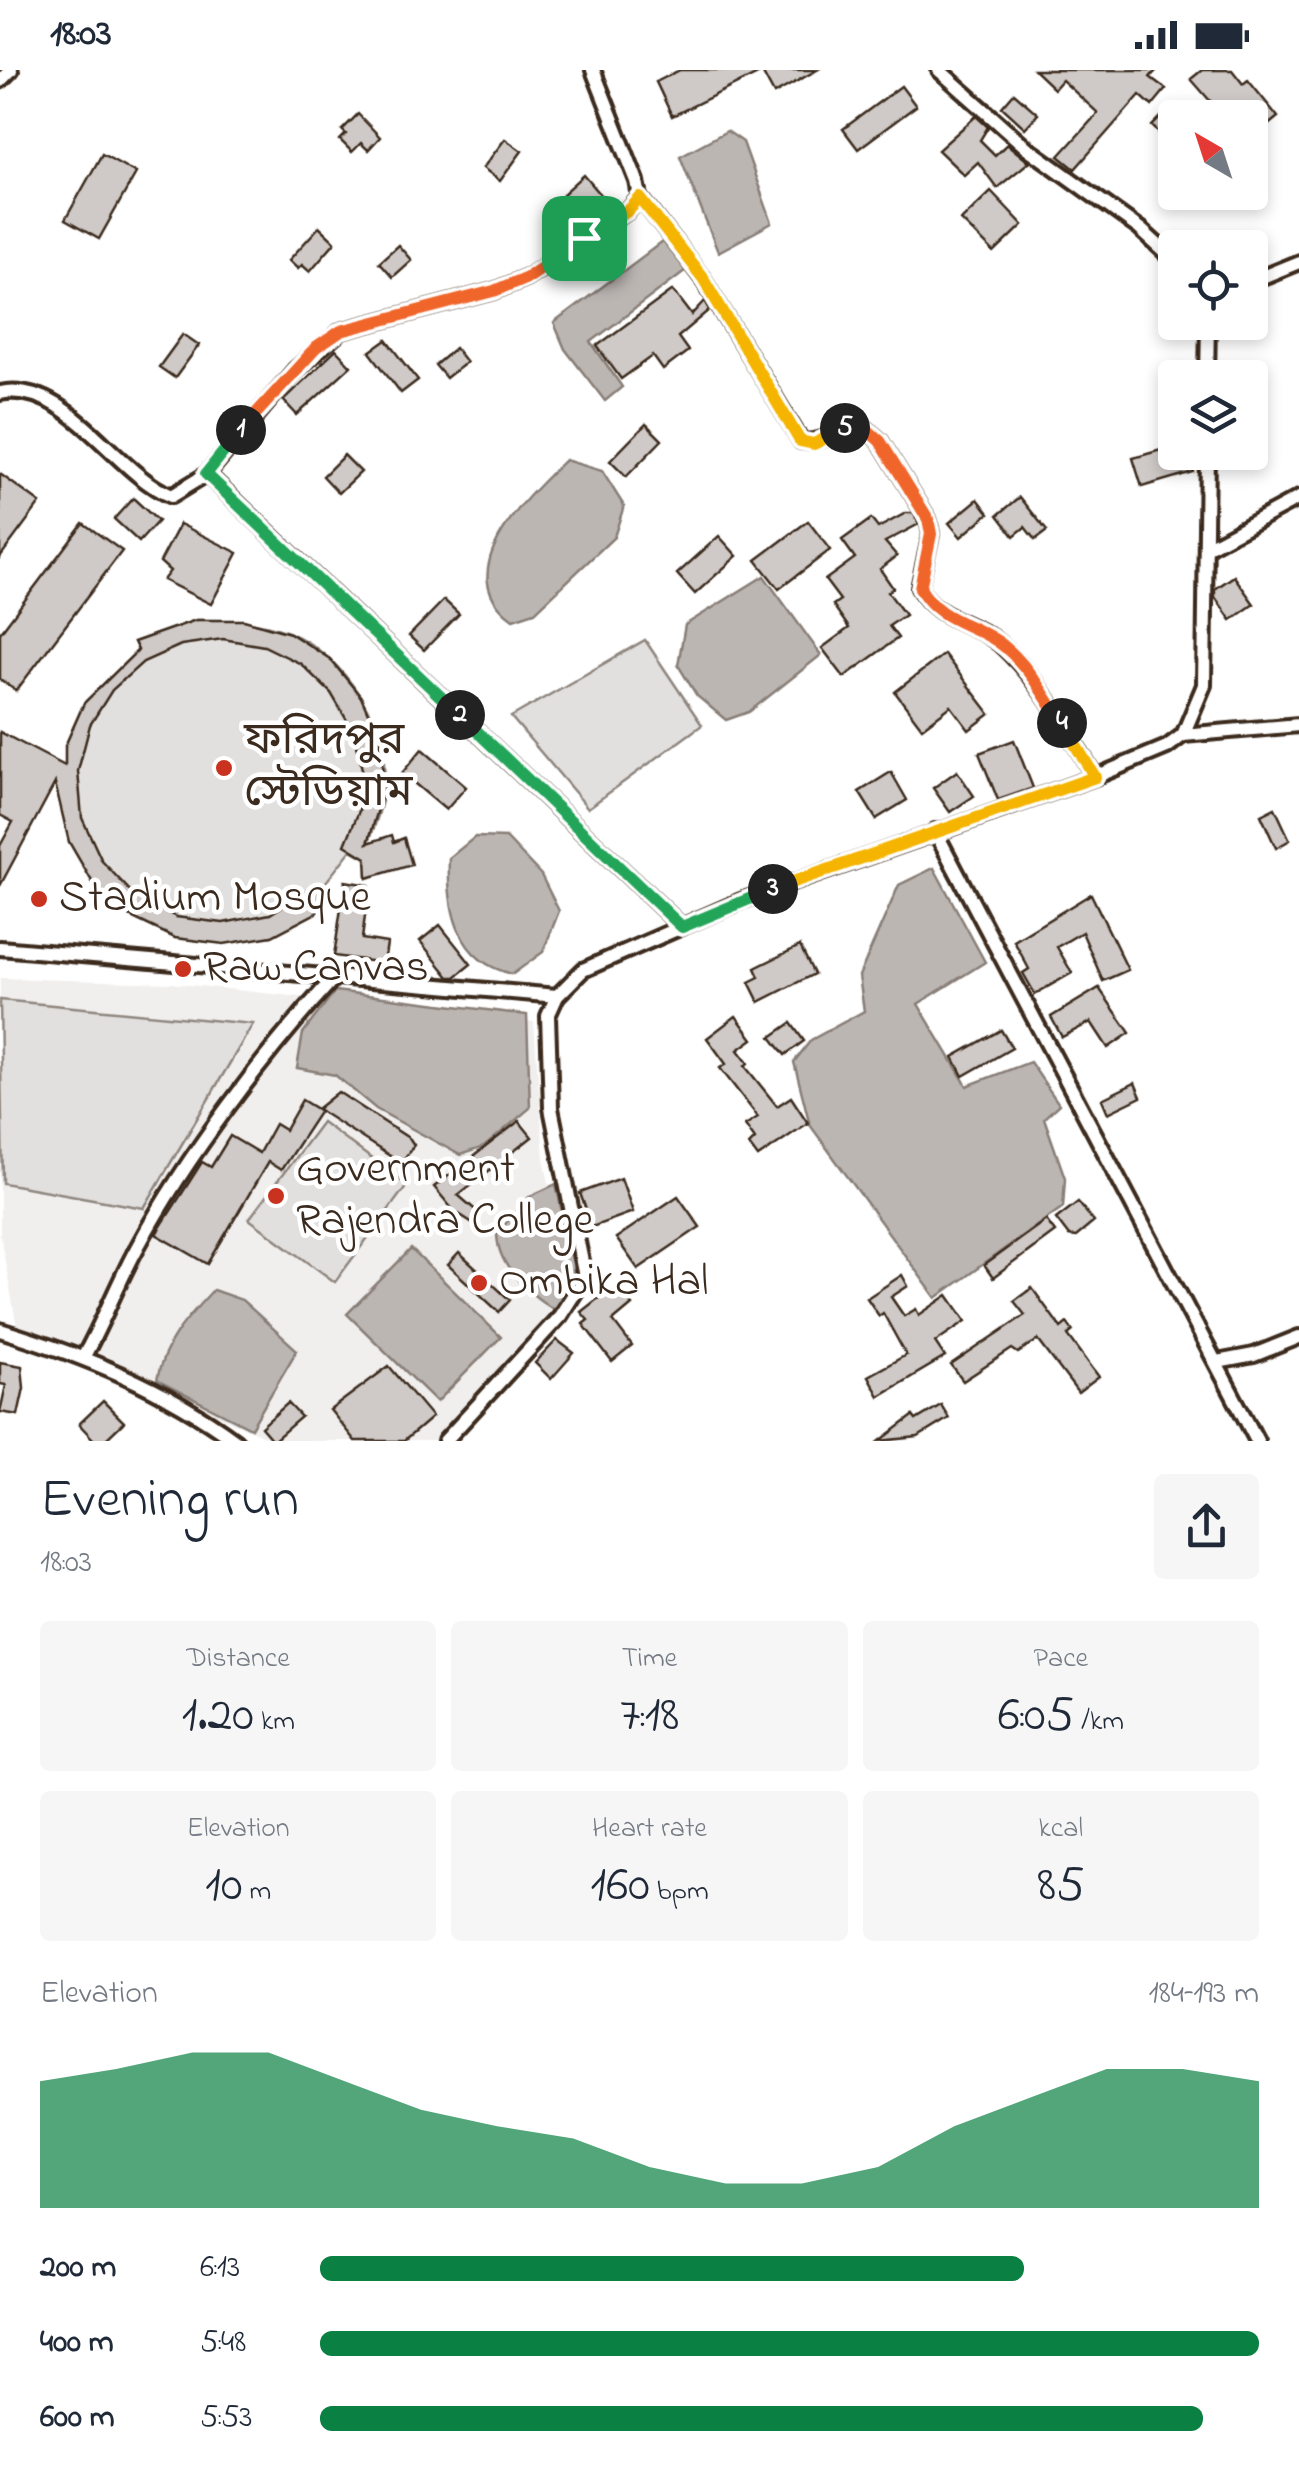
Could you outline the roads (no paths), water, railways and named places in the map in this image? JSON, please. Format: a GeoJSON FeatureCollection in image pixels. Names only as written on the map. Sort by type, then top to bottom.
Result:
{"type":"FeatureCollection","features":[{"type":"Feature","properties":{"kind":"street"},"geometry":{"type":"LineString","coordinates":[[0,81],[11,70]]}},
{"type":"Feature","properties":{"kind":"street"},"geometry":{"type":"LineString","coordinates":[[593,70],[640,198],[703,278],[800,441],[814,444],[850,426],[862,425],[880,441],[928,519],[931,534],[920,588],[929,604],[954,622],[998,642],[1042,691],[1095,777]]}},
{"type":"Feature","properties":{"kind":"street"},"geometry":{"type":"LineString","coordinates":[[939,70],[1026,147],[1158,245]]}},
{"type":"Feature","properties":{"kind":"street"},"geometry":{"type":"LineString","coordinates":[[0,393],[41,396],[76,418],[100,444],[155,489],[171,496],[206,474],[275,391],[316,348],[341,331],[494,291],[527,277],[628,211],[640,198]]}},
{"type":"Feature","properties":{"kind":"street"},"geometry":{"type":"LineString","coordinates":[[1268,275],[1299,262]]}},
{"type":"Feature","properties":{"kind":"street"},"geometry":{"type":"LineString","coordinates":[[445,1441],[560,1316],[585,1277],[551,1108],[548,1016],[557,996],[583,970],[682,927],[935,831],[1095,777],[1167,747],[1183,735],[1204,685],[1207,470]]}},
{"type":"Feature","properties":{"kind":"street"},"geometry":{"type":"LineString","coordinates":[[206,474],[682,927]]}},
{"type":"Feature","properties":{"kind":"street"},"geometry":{"type":"LineString","coordinates":[[1206,548],[1299,498]]}},
{"type":"Feature","properties":{"kind":"street"},"geometry":{"type":"LineString","coordinates":[[1183,735],[1299,725]]}},
{"type":"Feature","properties":{"kind":"street"},"geometry":{"type":"LineString","coordinates":[[935,831],[1257,1441]]}},
{"type":"Feature","properties":{"kind":"street"},"geometry":{"type":"LineString","coordinates":[[0,948],[332,980],[557,996]]}},
{"type":"Feature","properties":{"kind":"street"},"geometry":{"type":"LineString","coordinates":[[84,1356],[114,1302],[137,1247],[196,1155],[300,1015],[332,980]]}},
{"type":"Feature","properties":{"kind":"street"},"geometry":{"type":"LineString","coordinates":[[0,1330],[84,1356],[193,1409],[236,1441]]}},
{"type":"Feature","properties":{"kind":"street"},"geometry":{"type":"LineString","coordinates":[[1217,1362],[1254,1355],[1299,1337]]}},
{"type":"Feature","properties":{"kind":"place","name":"ফরিদপুর স্টেডিয়াম"},"geometry":{"type":"Point","coordinates":[224,768]}},
{"type":"Feature","properties":{"kind":"place","name":"Stadium Mosque"},"geometry":{"type":"Point","coordinates":[39,899]}},
{"type":"Feature","properties":{"kind":"place","name":"Raw Canvas"},"geometry":{"type":"Point","coordinates":[183,969]}},
{"type":"Feature","properties":{"kind":"place","name":"Government Rajendra College"},"geometry":{"type":"Point","coordinates":[276,1196]}},
{"type":"Feature","properties":{"kind":"place","name":"Ombika Hal"},"geometry":{"type":"Point","coordinates":[479,1283]}}]}
